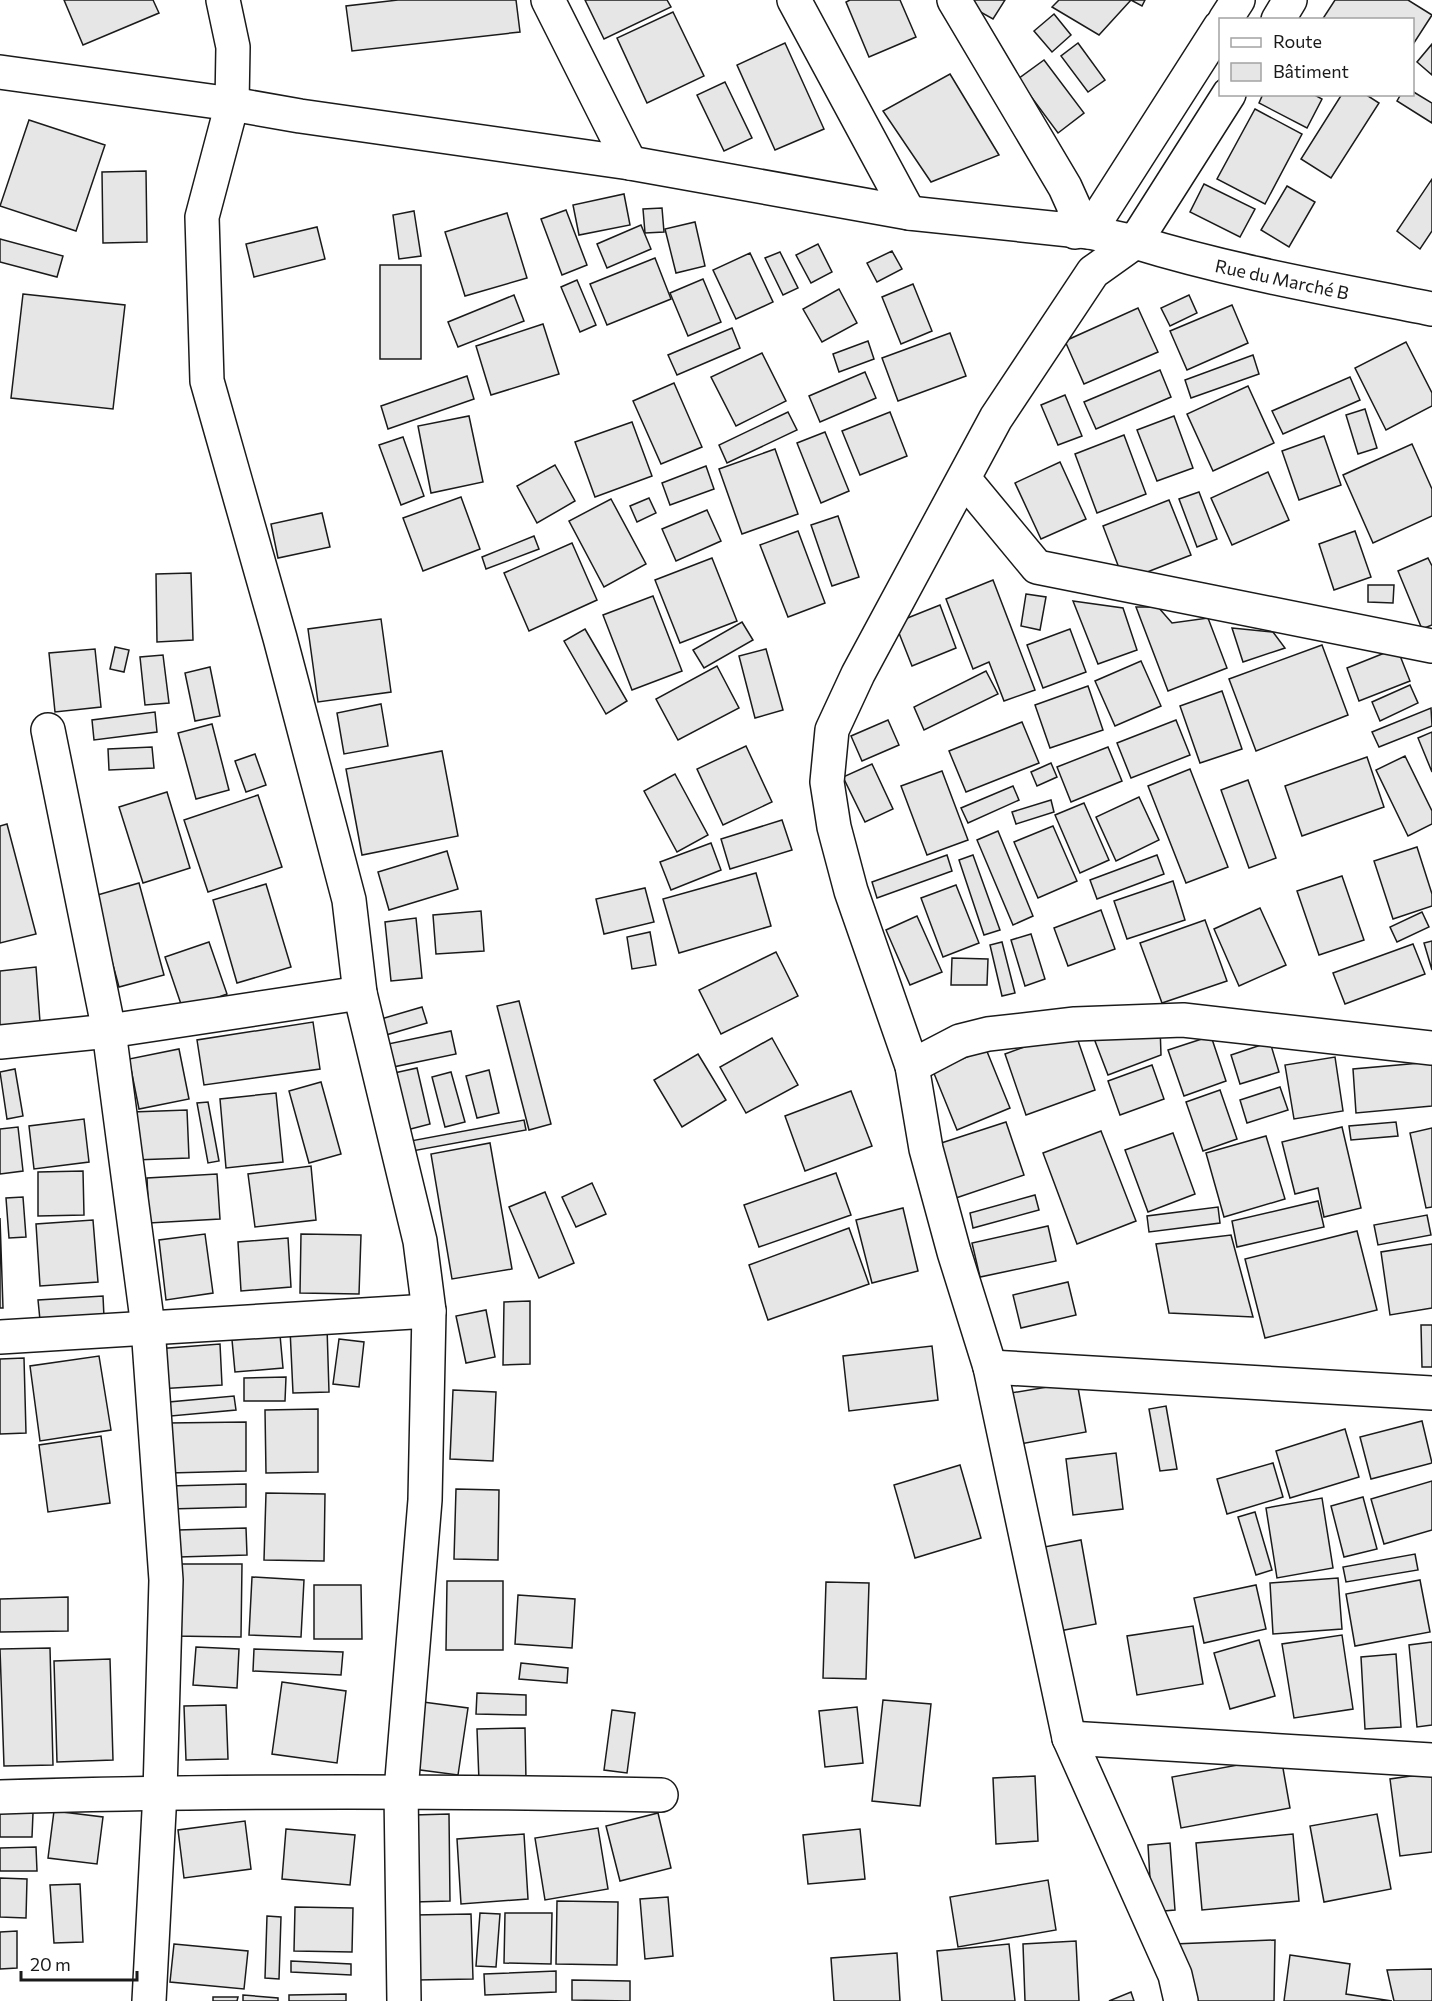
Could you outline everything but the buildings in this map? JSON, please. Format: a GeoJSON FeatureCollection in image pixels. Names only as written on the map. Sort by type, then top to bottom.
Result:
{"type":"FeatureCollection","features":[{"type":"Feature","properties":{"kind":"street"},"geometry":{"type":"LineString","coordinates":[[223,0],[233,47],[232,104],[202,217],[207,381],[280,638],[349,900],[360,993],[420,1241],[429,1311],[425,1500],[401,1791],[404,2001]]}},
{"type":"Feature","properties":{"kind":"street"},"geometry":{"type":"LineString","coordinates":[[548,0],[630,163]]}},
{"type":"Feature","properties":{"kind":"street"},"geometry":{"type":"LineString","coordinates":[[794,0],[909,213]]}},
{"type":"Feature","properties":{"kind":"street"},"geometry":{"type":"LineString","coordinates":[[954,0],[1065,187],[1074,207],[1093,272]]}},
{"type":"Feature","properties":{"kind":"street"},"geometry":{"type":"LineString","coordinates":[[1226,18],[1238,0]]}},
{"type":"Feature","properties":{"kind":"street"},"geometry":{"type":"LineString","coordinates":[[1279,18],[1290,0]]}},
{"type":"Feature","properties":{"kind":"street"},"geometry":{"type":"LineString","coordinates":[[1082,232],[1219,30]]}},
{"type":"Feature","properties":{"kind":"street","name":"Rue du Marché B"},"geometry":{"type":"LineString","coordinates":[[0,72],[630,163],[909,213],[1082,232],[1134,242],[1186,258],[1321,289],[1432,309]]}},
{"type":"Feature","properties":{"kind":"street"},"geometry":{"type":"LineString","coordinates":[[1180,2001],[1175,1975],[1069,1738],[990,1367],[954,1252],[929,1160],[912,1066],[850,891],[834,827],[826,782],[832,730],[996,418],[1093,272],[1134,242],[1228,96]]}},
{"type":"Feature","properties":{"kind":"street"},"geometry":{"type":"LineString","coordinates":[[965,480],[1036,567],[1432,646]]}},
{"type":"Feature","properties":{"kind":"street"},"geometry":{"type":"LineString","coordinates":[[48,730],[108,1032],[148,1327],[166,1580],[160,1792],[149,2001]]}},
{"type":"Feature","properties":{"kind":"street"},"geometry":{"type":"LineString","coordinates":[[0,1042],[108,1032],[360,993]]}},
{"type":"Feature","properties":{"kind":"street"},"geometry":{"type":"LineString","coordinates":[[912,1066],[960,1041],[988,1034],[1088,1023],[1183,1020],[1432,1048]]}},
{"type":"Feature","properties":{"kind":"street"},"geometry":{"type":"LineString","coordinates":[[0,1337],[429,1311]]}},
{"type":"Feature","properties":{"kind":"street"},"geometry":{"type":"LineString","coordinates":[[990,1367],[1432,1393]]}},
{"type":"Feature","properties":{"kind":"street"},"geometry":{"type":"LineString","coordinates":[[1069,1738],[1432,1760]]}},
{"type":"Feature","properties":{"kind":"street"},"geometry":{"type":"LineString","coordinates":[[0,1797],[160,1792],[401,1791],[661,1795]]}}]}
